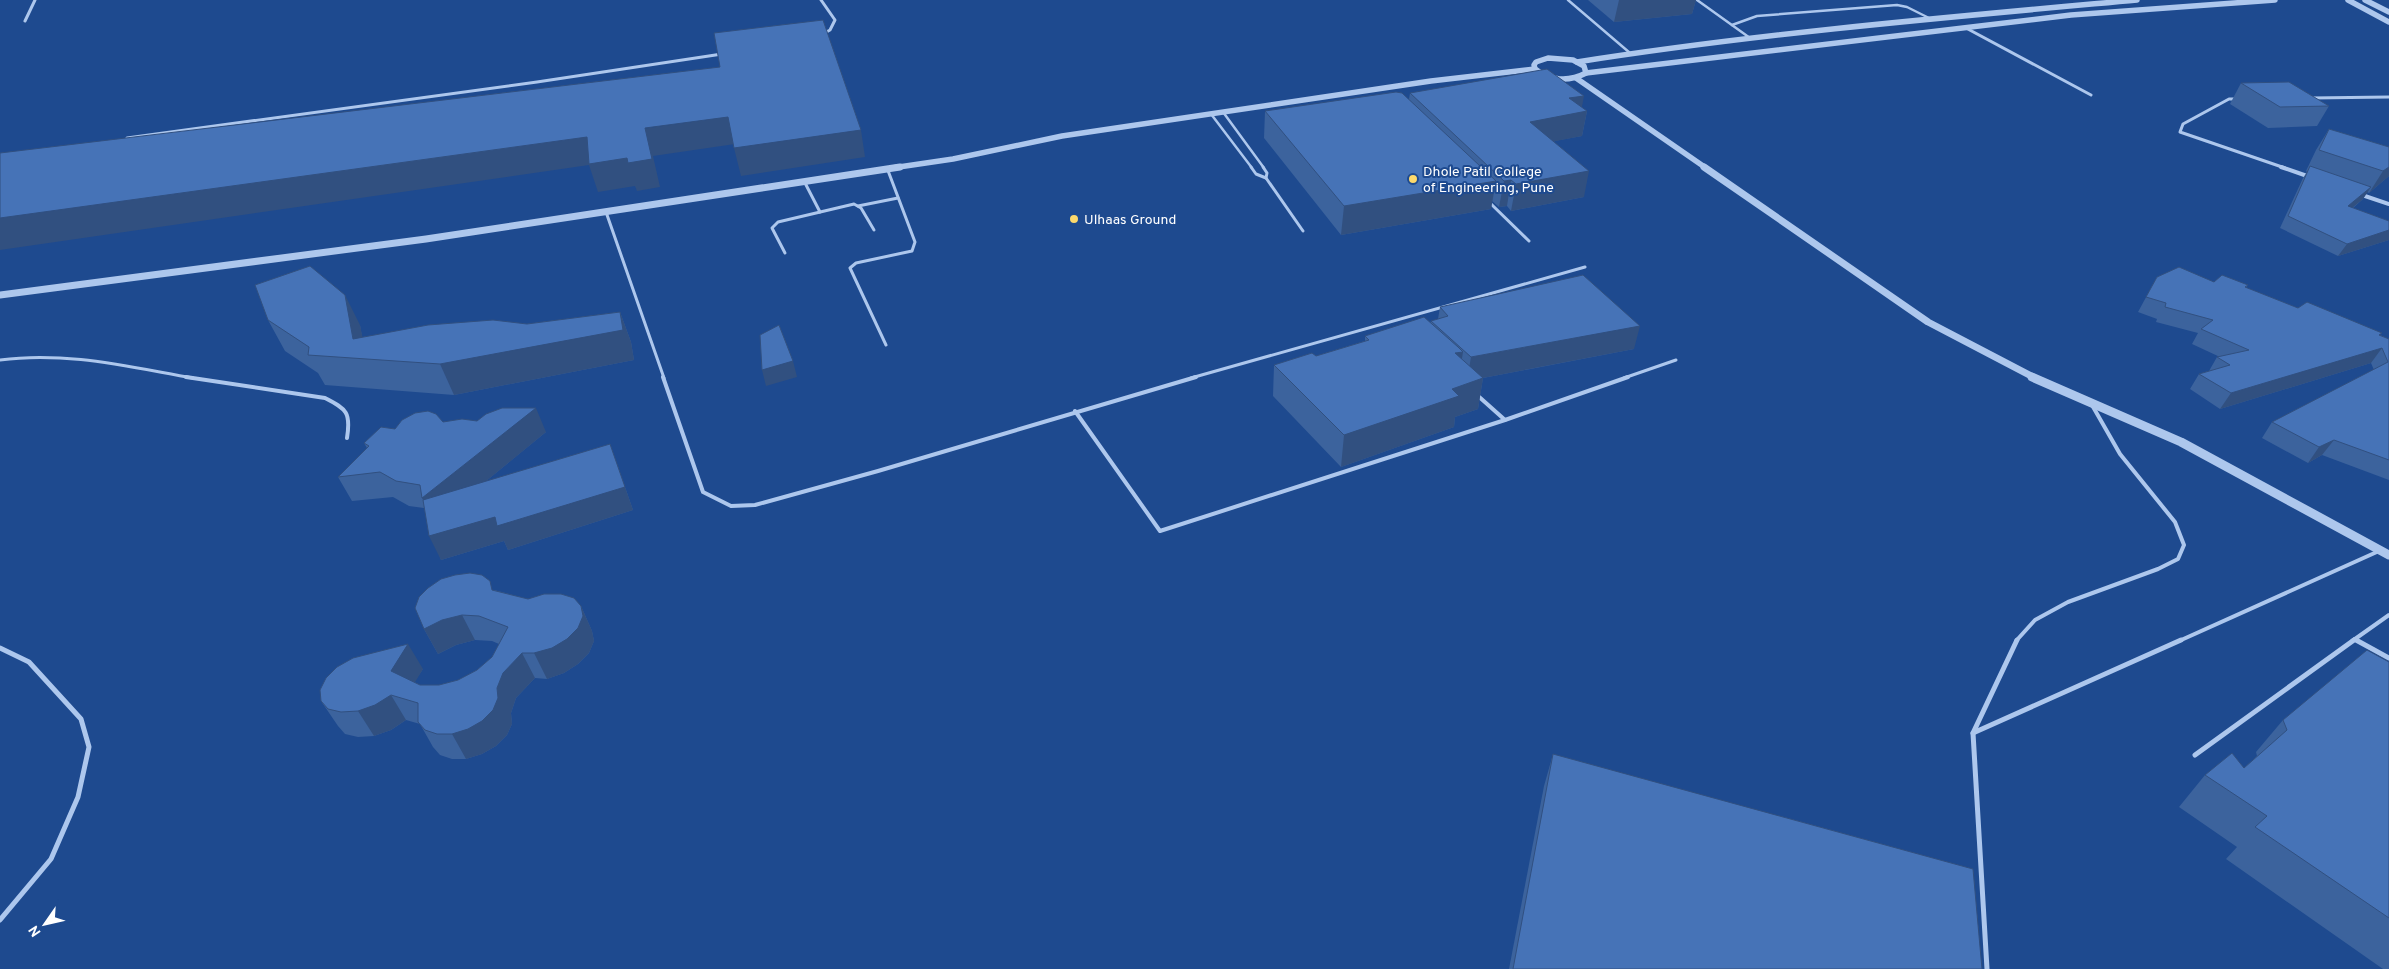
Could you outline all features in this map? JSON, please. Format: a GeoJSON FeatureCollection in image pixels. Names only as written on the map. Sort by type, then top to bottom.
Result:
{"type":"FeatureCollection","features":[{"type":"Feature","properties":{"kind":"street"},"geometry":{"type":"LineString","coordinates":[[25,21],[35,0]]}},
{"type":"Feature","properties":{"kind":"street"},"geometry":{"type":"LineString","coordinates":[[814,39],[830,30],[835,20],[821,0]]}},
{"type":"Feature","properties":{"kind":"street"},"geometry":{"type":"LineString","coordinates":[[1577,62],[1630,53],[1930,19],[2137,0]]}},
{"type":"Feature","properties":{"kind":"street"},"geometry":{"type":"LineString","coordinates":[[0,295],[426,239],[952,159],[1062,136],[1535,68],[1551,77],[1576,78],[1586,73],[1965,27],[2071,16],[2275,0]]}},
{"type":"Feature","properties":{"kind":"street"},"geometry":{"type":"LineString","coordinates":[[2348,0],[2389,22]]}},
{"type":"Feature","properties":{"kind":"street"},"geometry":{"type":"LineString","coordinates":[[2365,0],[2389,12]]}},
{"type":"Feature","properties":{"kind":"street"},"geometry":{"type":"LineString","coordinates":[[1965,27],[2091,95]]}},
{"type":"Feature","properties":{"kind":"street"},"geometry":{"type":"LineString","coordinates":[[119,139],[538,82],[728,53]]}},
{"type":"Feature","properties":{"kind":"street"},"geometry":{"type":"LineString","coordinates":[[1535,68],[1536,62],[1548,58],[1565,58],[1584,66],[1586,73]]}},
{"type":"Feature","properties":{"kind":"street"},"geometry":{"type":"LineString","coordinates":[[1576,78],[1928,322],[2018,371],[2180,442],[2389,555]]}},
{"type":"Feature","properties":{"kind":"street"},"geometry":{"type":"LineString","coordinates":[[2309,98],[2389,97]]}},
{"type":"Feature","properties":{"kind":"street"},"geometry":{"type":"LineString","coordinates":[[2249,99],[2229,100],[2184,124],[2180,132],[2315,179]]}},
{"type":"Feature","properties":{"kind":"street"},"geometry":{"type":"LineString","coordinates":[[2352,191],[2389,204]]}},
{"type":"Feature","properties":{"kind":"lane"},"geometry":{"type":"LineString","coordinates":[[1568,0],[1630,53]]}},
{"type":"Feature","properties":{"kind":"lane"},"geometry":{"type":"LineString","coordinates":[[1697,0],[1751,39]]}},
{"type":"Feature","properties":{"kind":"lane"},"geometry":{"type":"LineString","coordinates":[[1732,25],[1757,16],[1897,5],[1908,7],[1930,19]]}},
{"type":"Feature","properties":{"kind":"lane"},"geometry":{"type":"LineString","coordinates":[[1374,90],[1382,97]]}},
{"type":"Feature","properties":{"kind":"lane"},"geometry":{"type":"LineString","coordinates":[[1223,112],[1267,172],[1266,178]]}},
{"type":"Feature","properties":{"kind":"lane"},"geometry":{"type":"LineString","coordinates":[[1210,114],[1256,174],[1266,178],[1303,231]]}},
{"type":"Feature","properties":{"kind":"lane"},"geometry":{"type":"LineString","coordinates":[[886,345],[850,268],[856,263],[912,251],[915,242],[887,168]]}},
{"type":"Feature","properties":{"kind":"lane"},"geometry":{"type":"LineString","coordinates":[[804,181],[820,212]]}},
{"type":"Feature","properties":{"kind":"lane"},"geometry":{"type":"LineString","coordinates":[[785,254],[772,228],[774,224],[854,204],[858,206],[898,198]]}},
{"type":"Feature","properties":{"kind":"lane"},"geometry":{"type":"LineString","coordinates":[[1487,200],[1529,242]]}},
{"type":"Feature","properties":{"kind":"lane"},"geometry":{"type":"LineString","coordinates":[[858,206],[874,230]]}},
{"type":"Feature","properties":{"kind":"lane"},"geometry":{"type":"LineString","coordinates":[[606,212],[703,492],[731,506],[755,505],[878,471],[1075,411],[1585,267]]}},
{"type":"Feature","properties":{"kind":"lane"},"geometry":{"type":"LineString","coordinates":[[1394,320],[1401,327]]}},
{"type":"Feature","properties":{"kind":"lane"},"geometry":{"type":"LineString","coordinates":[[0,360],[29,356],[74,358],[325,398],[343,407],[350,420],[347,438]]}},
{"type":"Feature","properties":{"kind":"lane"},"geometry":{"type":"LineString","coordinates":[[1075,411],[1160,531],[1505,420],[1676,360]]}},
{"type":"Feature","properties":{"kind":"lane"},"geometry":{"type":"LineString","coordinates":[[1475,393],[1505,420]]}},
{"type":"Feature","properties":{"kind":"lane"},"geometry":{"type":"LineString","coordinates":[[1987,969],[1973,734],[2016,641],[2036,620],[2068,602],[2158,569],[2178,559],[2184,545],[2175,522],[2120,454],[2090,401]]}},
{"type":"Feature","properties":{"kind":"lane"},"geometry":{"type":"LineString","coordinates":[[1973,734],[2380,550]]}},
{"type":"Feature","properties":{"kind":"lane"},"geometry":{"type":"LineString","coordinates":[[2195,755],[2389,615]]}},
{"type":"Feature","properties":{"kind":"lane"},"geometry":{"type":"LineString","coordinates":[[2355,639],[2389,658]]}},
{"type":"Feature","properties":{"kind":"lane"},"geometry":{"type":"LineString","coordinates":[[0,648],[29,662],[80,720],[89,747],[78,797],[51,859],[0,920]]}},
{"type":"Feature","properties":{"kind":"building"},"geometry":{"type":"Polygon","coordinates":[[[823,20],[861,130],[734,148],[728,117],[645,128],[652,159],[628,163],[627,158],[589,164],[587,137],[0,218],[0,153],[720,67],[714,33],[823,20]]]}},
{"type":"Feature","properties":{"kind":"building"},"geometry":{"type":"Polygon","coordinates":[[[1547,69],[1584,96],[1569,98],[1587,111],[1530,122],[1589,171],[1516,184],[1511,180],[1504,181],[1410,93],[1547,69]]]}},
{"type":"Feature","properties":{"kind":"building"},"geometry":{"type":"Polygon","coordinates":[[[2289,82],[2329,106],[2280,107],[2241,83],[2289,82]]]}},
{"type":"Feature","properties":{"kind":"building"},"geometry":{"type":"Polygon","coordinates":[[[1396,92],[1402,93],[1496,181],[1344,206],[1265,111],[1396,92]]]}},
{"type":"Feature","properties":{"kind":"building"},"geometry":{"type":"Polygon","coordinates":[[[2329,129],[2389,147],[2389,167],[2383,171],[2319,150],[2329,129]]]}},
{"type":"Feature","properties":{"kind":"building"},"geometry":{"type":"Polygon","coordinates":[[[2310,166],[2371,187],[2348,206],[2389,221],[2389,230],[2347,244],[2288,216],[2310,166]]]}},
{"type":"Feature","properties":{"kind":"building"},"geometry":{"type":"Polygon","coordinates":[[[310,266],[345,295],[353,339],[428,325],[493,320],[527,324],[620,312],[623,330],[440,364],[308,355],[309,347],[268,320],[255,285],[310,266]]]}},
{"type":"Feature","properties":{"kind":"building"},"geometry":{"type":"Polygon","coordinates":[[[2179,267],[2214,282],[2222,275],[2248,285],[2245,287],[2298,308],[2307,302],[2382,333],[2379,335],[2389,339],[2389,460],[2334,440],[2319,447],[2272,422],[2388,362],[2382,348],[2231,393],[2199,374],[2230,365],[2217,357],[2249,350],[2201,329],[2213,320],[2165,307],[2166,303],[2146,297],[2157,277],[2179,267]]]}},
{"type":"Feature","properties":{"kind":"building"},"geometry":{"type":"Polygon","coordinates":[[[1583,275],[1640,326],[1471,357],[1431,321],[1448,316],[1440,307],[1583,275]]]}},
{"type":"Feature","properties":{"kind":"building"},"geometry":{"type":"Polygon","coordinates":[[[1424,317],[1463,352],[1455,353],[1483,378],[1452,389],[1459,396],[1344,435],[1274,365],[1312,353],[1316,356],[1369,340],[1365,336],[1424,317]]]}},
{"type":"Feature","properties":{"kind":"building"},"geometry":{"type":"Polygon","coordinates":[[[779,325],[793,361],[762,370],[760,335],[779,325]]]}},
{"type":"Feature","properties":{"kind":"building"},"geometry":{"type":"Polygon","coordinates":[[[502,408],[536,408],[422,498],[420,485],[396,481],[380,472],[338,477],[369,446],[364,443],[381,427],[395,429],[402,420],[415,413],[428,411],[436,414],[443,422],[462,419],[477,421],[486,414],[502,408]]]}},
{"type":"Feature","properties":{"kind":"building"},"geometry":{"type":"Polygon","coordinates":[[[610,444],[625,487],[497,526],[495,517],[429,536],[423,500],[610,444]]]}},
{"type":"Feature","properties":{"kind":"building"},"geometry":{"type":"Polygon","coordinates":[[[470,573],[482,575],[490,581],[492,590],[528,599],[544,594],[561,594],[574,598],[581,606],[583,616],[578,628],[567,639],[552,648],[534,653],[522,653],[503,673],[497,688],[498,698],[493,710],[482,721],[468,729],[452,734],[437,734],[425,730],[418,722],[418,703],[391,695],[375,705],[358,711],[341,712],[328,709],[321,701],[320,690],[326,678],[337,667],[353,658],[408,644],[391,671],[420,685],[439,685],[458,680],[477,670],[492,657],[508,627],[479,616],[462,615],[442,620],[424,629],[415,608],[419,597],[441,579],[470,573]]]}},
{"type":"Feature","properties":{"kind":"building"},"geometry":{"type":"Polygon","coordinates":[[[2367,650],[2389,662],[2389,918],[2255,827],[2267,816],[2205,775],[2232,753],[2244,768],[2287,730],[2283,720],[2367,650]]]}},
{"type":"Feature","properties":{"kind":"building"},"geometry":{"type":"Polygon","coordinates":[[[1553,754],[1973,869],[1982,969],[1513,969],[1553,754]]]}},
{"type":"Feature","properties":{"kind":"place","name":"Dhole Patil College of Engineering, Pune"},"geometry":{"type":"Point","coordinates":[1413,179]}},
{"type":"Feature","properties":{"kind":"place","name":"Ulhaas Ground"},"geometry":{"type":"Point","coordinates":[1074,219]}}]}
